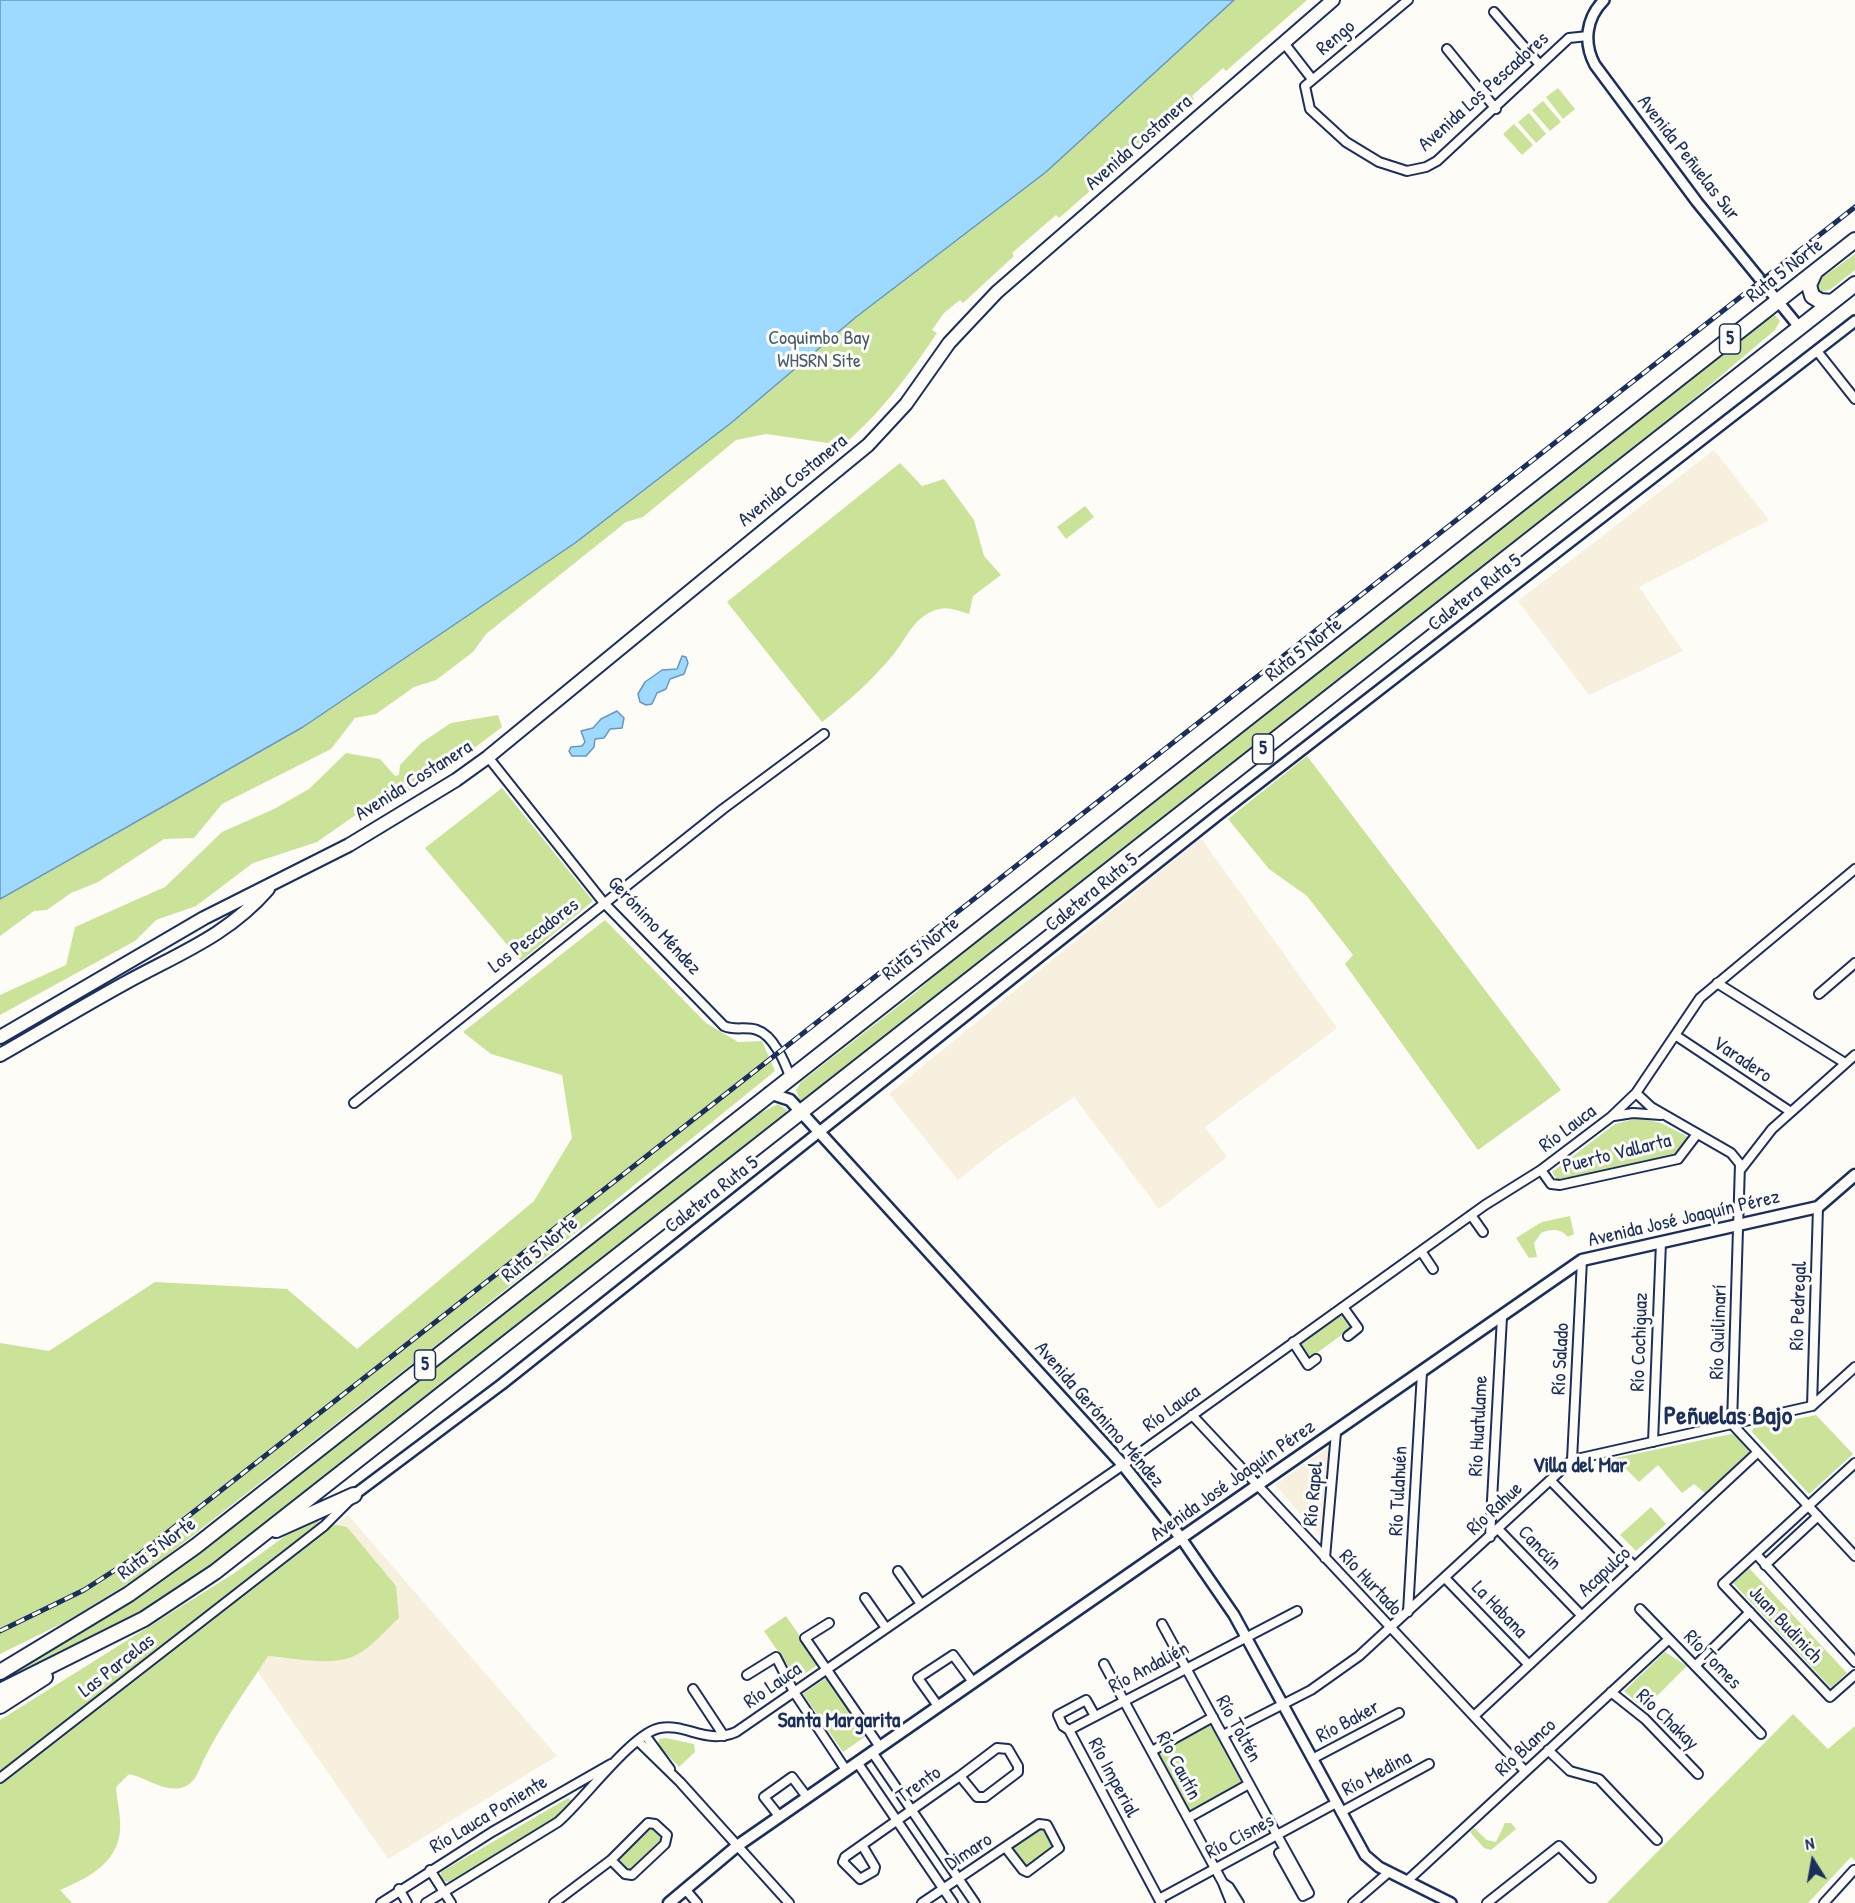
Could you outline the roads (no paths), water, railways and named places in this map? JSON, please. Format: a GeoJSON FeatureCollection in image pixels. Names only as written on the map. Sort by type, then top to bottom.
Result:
{"type":"FeatureCollection","features":[{"type":"Feature","properties":{"kind":"highway","name":"Ruta 5 Norte"},"geometry":{"type":"LineString","coordinates":[[0,1672],[77,1627],[196,1546],[1855,240]]}},
{"type":"Feature","properties":{"kind":"highway"},"geometry":{"type":"LineString","coordinates":[[1816,271],[1809,285],[1810,292],[1817,300],[1832,302]]}},
{"type":"Feature","properties":{"kind":"highway","name":"5"},"geometry":{"type":"LineString","coordinates":[[0,1691],[127,1628],[176,1600],[241,1551],[1855,284]]}},
{"type":"Feature","properties":{"kind":"highway"},"geometry":{"type":"LineString","coordinates":[[241,1551],[290,1523],[354,1496]]}},
{"type":"Feature","properties":{"kind":"highway"},"geometry":{"type":"LineString","coordinates":[[0,1664],[77,1627]]}},
{"type":"Feature","properties":{"kind":"highway"},"geometry":{"type":"LineString","coordinates":[[0,1706],[127,1628]]}},
{"type":"Feature","properties":{"kind":"main road","name":"Avenida Costanera"},"geometry":{"type":"LineString","coordinates":[[0,1037],[204,918],[386,823],[488,758],[868,445],[906,404],[949,344],[997,292],[1333,0]]}},
{"type":"Feature","properties":{"kind":"main road","name":"Avenida Costanera"},"geometry":{"type":"LineString","coordinates":[[0,1055],[126,982],[213,937],[242,917],[272,884]]}},
{"type":"Feature","properties":{"kind":"main road"},"geometry":{"type":"LineString","coordinates":[[204,918],[215,924],[216,932],[213,937]]}},
{"type":"Feature","properties":{"kind":"main road","name":"Gerónimo Méndez"},"geometry":{"type":"LineString","coordinates":[[790,1077],[790,1100]]}},
{"type":"Feature","properties":{"kind":"main road"},"geometry":{"type":"LineString","coordinates":[[769,1093],[790,1100],[819,1133]]}},
{"type":"Feature","properties":{"kind":"main road","name":"Avenida Gerónimo Méndez"},"geometry":{"type":"LineString","coordinates":[[819,1133],[1123,1465],[1181,1538]]}},
{"type":"Feature","properties":{"kind":"main road","name":"Avenida José Joaquín Pérez"},"geometry":{"type":"LineString","coordinates":[[669,1903],[737,1845],[1582,1260],[1818,1207],[1855,1175]]}},
{"type":"Feature","properties":{"kind":"street","name":"Rengo"},"geometry":{"type":"LineString","coordinates":[[1312,80],[1408,0]]}},
{"type":"Feature","properties":{"kind":"street"},"geometry":{"type":"LineString","coordinates":[[1588,36],[1591,19],[1598,2]]}},
{"type":"Feature","properties":{"kind":"street"},"geometry":{"type":"LineString","coordinates":[[1494,12],[1540,65]]}},
{"type":"Feature","properties":{"kind":"street","name":"Avenida Los Pescadores"},"geometry":{"type":"LineString","coordinates":[[1312,80],[1305,86],[1310,109],[1346,142],[1401,171],[1416,170],[1437,161],[1496,109],[1569,38],[1588,36]]}},
{"type":"Feature","properties":{"kind":"street","name":"Avenida Peñuelas Sur"},"geometry":{"type":"LineString","coordinates":[[1588,36],[1590,56],[1601,74],[1697,202],[1799,327]]}},
{"type":"Feature","properties":{"kind":"street"},"geometry":{"type":"LineString","coordinates":[[1284,43],[1312,80]]}},
{"type":"Feature","properties":{"kind":"street"},"geometry":{"type":"LineString","coordinates":[[1447,49],[1496,109]]}},
{"type":"Feature","properties":{"kind":"street","name":"Caletera Ruta 5"},"geometry":{"type":"LineString","coordinates":[[354,1496],[380,1478],[819,1133],[1218,815],[1855,321]]}},
{"type":"Feature","properties":{"kind":"street"},"geometry":{"type":"LineString","coordinates":[[1817,351],[1855,399]]}},
{"type":"Feature","properties":{"kind":"street","name":"Los Pescadores"},"geometry":{"type":"LineString","coordinates":[[354,1103],[723,809],[824,734]]}},
{"type":"Feature","properties":{"kind":"street","name":"Gerónimo Méndez"},"geometry":{"type":"LineString","coordinates":[[488,758],[604,903],[724,1026],[738,1030],[754,1029],[763,1033],[786,1064],[790,1077]]}},
{"type":"Feature","properties":{"kind":"street","name":"Río Lauca"},"geometry":{"type":"LineString","coordinates":[[724,1736],[736,1732],[1123,1465],[1471,1215],[1541,1170],[1611,1117],[1636,1093],[1700,998],[1855,869]]}},
{"type":"Feature","properties":{"kind":"street"},"geometry":{"type":"LineString","coordinates":[[1819,994],[1855,963]]}},
{"type":"Feature","properties":{"kind":"street"},"geometry":{"type":"LineString","coordinates":[[1717,983],[1845,1063]]}},
{"type":"Feature","properties":{"kind":"street","name":"Varadero"},"geometry":{"type":"LineString","coordinates":[[1676,1035],[1791,1112]]}},
{"type":"Feature","properties":{"kind":"street"},"geometry":{"type":"LineString","coordinates":[[1731,1153],[1742,1169],[1755,1149],[1791,1112],[1855,1054]]}},
{"type":"Feature","properties":{"kind":"street"},"geometry":{"type":"LineString","coordinates":[[1636,1093],[1671,1119],[1731,1153],[1742,1154],[1755,1149]]}},
{"type":"Feature","properties":{"kind":"street"},"geometry":{"type":"LineString","coordinates":[[1611,1117],[1644,1113],[1671,1119]]}},
{"type":"Feature","properties":{"kind":"street","name":"Puerto Vallarta"},"geometry":{"type":"LineString","coordinates":[[1541,1170],[1551,1184],[1560,1185],[1678,1159],[1697,1134]]}},
{"type":"Feature","properties":{"kind":"street","name":"Río Quilimarí"},"geometry":{"type":"LineString","coordinates":[[1732,1424],[1742,1169]]}},
{"type":"Feature","properties":{"kind":"street","name":"Río Pedregal"},"geometry":{"type":"LineString","coordinates":[[1812,1406],[1818,1207]]}},
{"type":"Feature","properties":{"kind":"street"},"geometry":{"type":"LineString","coordinates":[[1471,1215],[1483,1232]]}},
{"type":"Feature","properties":{"kind":"street","name":"Río Cochiguaz"},"geometry":{"type":"LineString","coordinates":[[1653,1442],[1661,1242]]}},
{"type":"Feature","properties":{"kind":"street"},"geometry":{"type":"LineString","coordinates":[[1421,1251],[1433,1269]]}},
{"type":"Feature","properties":{"kind":"street","name":"Río Salado"},"geometry":{"type":"LineString","coordinates":[[1572,1460],[1582,1260]]}},
{"type":"Feature","properties":{"kind":"street"},"geometry":{"type":"LineString","coordinates":[[1343,1307],[1358,1328],[1348,1336]]}},
{"type":"Feature","properties":{"kind":"street","name":"Río Huatulame"},"geometry":{"type":"LineString","coordinates":[[1490,1537],[1502,1317]]}},
{"type":"Feature","properties":{"kind":"street"},"geometry":{"type":"LineString","coordinates":[[1293,1342],[1308,1365],[1316,1359]]}},
{"type":"Feature","properties":{"kind":"street"},"geometry":{"type":"LineString","coordinates":[[1572,1460],[1812,1406],[1855,1367]]}},
{"type":"Feature","properties":{"kind":"street","name":"Río Tulahuén"},"geometry":{"type":"LineString","coordinates":[[1408,1612],[1422,1372]]}},
{"type":"Feature","properties":{"kind":"street","name":"Río Hurtado"},"geometry":{"type":"LineString","coordinates":[[1192,1415],[1525,1771]]}},
{"type":"Feature","properties":{"kind":"street"},"geometry":{"type":"LineString","coordinates":[[1732,1424],[1855,1556]]}},
{"type":"Feature","properties":{"kind":"street","name":"Río Rapel"},"geometry":{"type":"LineString","coordinates":[[1324,1558],[1336,1432]]}},
{"type":"Feature","properties":{"kind":"street","name":"Acapulco"},"geometry":{"type":"LineString","coordinates":[[1474,1716],[1758,1452]]}},
{"type":"Feature","properties":{"kind":"street","name":"Río Rahue"},"geometry":{"type":"LineString","coordinates":[[1223,1735],[1283,1706],[1343,1669],[1390,1629],[1572,1460]]}},
{"type":"Feature","properties":{"kind":"street","name":"Juan Budinich"},"geometry":{"type":"LineString","coordinates":[[1855,1463],[1723,1584],[1830,1697],[1855,1675]]}},
{"type":"Feature","properties":{"kind":"street"},"geometry":{"type":"LineString","coordinates":[[1551,1481],[1635,1567]]}},
{"type":"Feature","properties":{"kind":"street","name":"Las Parcelas"},"geometry":{"type":"LineString","coordinates":[[0,1778],[324,1526],[354,1496]]}},
{"type":"Feature","properties":{"kind":"street","name":"Juan Budinich"},"geometry":{"type":"LineString","coordinates":[[1766,1565],[1818,1516]]}},
{"type":"Feature","properties":{"kind":"street","name":"Cancún"},"geometry":{"type":"LineString","coordinates":[[1498,1529],[1582,1616]]}},
{"type":"Feature","properties":{"kind":"street","name":"Avenida Gerónimo Méndez"},"geometry":{"type":"LineString","coordinates":[[1181,1538],[1216,1585],[1365,1856],[1374,1865],[1451,1903]]}},
{"type":"Feature","properties":{"kind":"street","name":"Juan Budinich"},"geometry":{"type":"LineString","coordinates":[[1756,1554],[1855,1662]]}},
{"type":"Feature","properties":{"kind":"street"},"geometry":{"type":"LineString","coordinates":[[898,1571],[921,1604]]}},
{"type":"Feature","properties":{"kind":"street","name":"La Habana"},"geometry":{"type":"LineString","coordinates":[[1445,1578],[1529,1665]]}},
{"type":"Feature","properties":{"kind":"street"},"geometry":{"type":"LineString","coordinates":[[865,1598],[886,1628]]}},
{"type":"Feature","properties":{"kind":"street","name":"Río Tomes"},"geometry":{"type":"LineString","coordinates":[[1640,1609],[1761,1734]]}},
{"type":"Feature","properties":{"kind":"street","name":"Río Andalién"},"geometry":{"type":"LineString","coordinates":[[1069,1730],[1298,1611]]}},
{"type":"Feature","properties":{"kind":"street"},"geometry":{"type":"LineString","coordinates":[[1695,1666],[1750,1612]]}},
{"type":"Feature","properties":{"kind":"street"},"geometry":{"type":"LineString","coordinates":[[829,1623],[805,1638],[912,1810],[975,1903]]}},
{"type":"Feature","properties":{"kind":"street","name":"Río Toltén"},"geometry":{"type":"LineString","coordinates":[[1162,1624],[1309,1893],[1303,1896],[1280,1853],[1285,1850]]}},
{"type":"Feature","properties":{"kind":"street","name":"Río Blanco"},"geometry":{"type":"LineString","coordinates":[[1407,1881],[1668,1639]]}},
{"type":"Feature","properties":{"kind":"street"},"geometry":{"type":"LineString","coordinates":[[938,1706],[918,1678],[952,1655],[973,1682]]}},
{"type":"Feature","properties":{"kind":"street"},"geometry":{"type":"LineString","coordinates":[[747,1675],[776,1658],[794,1692],[846,1770]]}},
{"type":"Feature","properties":{"kind":"street","name":"Río Cautín"},"geometry":{"type":"LineString","coordinates":[[1104,1664],[1232,1903]]}},
{"type":"Feature","properties":{"kind":"street"},"geometry":{"type":"LineString","coordinates":[[426,1903],[558,1822],[573,1810],[617,1760],[642,1738],[660,1728],[709,1737],[724,1736],[693,1689]]}},
{"type":"Feature","properties":{"kind":"street","name":"Río Chakay"},"geometry":{"type":"LineString","coordinates":[[1611,1692],[1645,1719],[1698,1774]]}},
{"type":"Feature","properties":{"kind":"street","name":"Río Imperial"},"geometry":{"type":"LineString","coordinates":[[1095,1716],[1086,1700],[1058,1716],[1063,1726],[1069,1730],[1160,1901]]}},
{"type":"Feature","properties":{"kind":"street","name":"Río Baker"},"geometry":{"type":"LineString","coordinates":[[1312,1759],[1399,1713]]}},
{"type":"Feature","properties":{"kind":"street"},"geometry":{"type":"LineString","coordinates":[[1152,1751],[1213,1717]]}},
{"type":"Feature","properties":{"kind":"street"},"geometry":{"type":"LineString","coordinates":[[642,1738],[789,1903]]}},
{"type":"Feature","properties":{"kind":"street","name":"Trento"},"geometry":{"type":"LineString","coordinates":[[862,1845],[875,1867],[874,1871],[860,1879],[843,1862],[845,1857],[862,1845],[897,1821],[912,1810],[960,1776],[1000,1748],[1008,1749],[1018,1766],[1017,1774],[982,1798],[977,1797],[960,1776]]}},
{"type":"Feature","properties":{"kind":"street"},"geometry":{"type":"LineString","coordinates":[[1548,1750],[1570,1771],[1599,1779],[1658,1840]]}},
{"type":"Feature","properties":{"kind":"street","name":"Río Lauca Poniente"},"geometry":{"type":"LineString","coordinates":[[381,1903],[430,1870],[617,1760]]}},
{"type":"Feature","properties":{"kind":"street"},"geometry":{"type":"LineString","coordinates":[[857,1762],[953,1903]]}},
{"type":"Feature","properties":{"kind":"street","name":"Río Medina"},"geometry":{"type":"LineString","coordinates":[[1338,1808],[1429,1764]]}},
{"type":"Feature","properties":{"kind":"street"},"geometry":{"type":"LineString","coordinates":[[779,1816],[764,1797],[792,1777],[807,1797]]}},
{"type":"Feature","properties":{"kind":"street"},"geometry":{"type":"LineString","coordinates":[[1188,1818],[1249,1784]]}},
{"type":"Feature","properties":{"kind":"street","name":"Río Cisnes"},"geometry":{"type":"LineString","coordinates":[[1160,1901],[1277,1835],[1338,1808]]}},
{"type":"Feature","properties":{"kind":"street"},"geometry":{"type":"LineString","coordinates":[[554,1903],[569,1900],[648,1823],[655,1824],[667,1836],[665,1844],[632,1875],[625,1874],[611,1860]]}},
{"type":"Feature","properties":{"kind":"street","name":"Dimaro"},"geometry":{"type":"LineString","coordinates":[[922,1903],[1041,1823],[1047,1825],[1059,1845],[1058,1852],[1027,1872],[1006,1848]]}},
{"type":"Feature","properties":{"kind":"street"},"geometry":{"type":"LineString","coordinates":[[1487,1903],[1559,1846],[1591,1878]]}},
{"type":"Feature","properties":{"kind":"street"},"geometry":{"type":"LineString","coordinates":[[430,1870],[451,1903]]}},
{"type":"Feature","properties":{"kind":"street"},"geometry":{"type":"LineString","coordinates":[[1824,1903],[1854,1870]]}},
{"type":"Feature","properties":{"kind":"street"},"geometry":{"type":"LineString","coordinates":[[1353,1903],[1389,1872]]}},
{"type":"Feature","properties":{"kind":"street","name":"Río Cautín"},"geometry":{"type":"LineString","coordinates":[[1223,1883],[1229,1887],[1239,1903]]}},
{"type":"Feature","properties":{"kind":"street"},"geometry":{"type":"LineString","coordinates":[[399,1889],[406,1903]]}},
{"type":"Feature","properties":{"kind":"street"},"geometry":{"type":"LineString","coordinates":[[685,1889],[697,1903]]}},
{"type":"Feature","properties":{"kind":"water"},"geometry":{"type":"Polygon","coordinates":[[[0,0],[1234,0],[1046,172],[856,317],[731,423],[575,543],[303,727],[0,899],[0,0]]]}},
{"type":"Feature","properties":{"kind":"water"},"geometry":{"type":"Polygon","coordinates":[[[682,656],[686,657],[688,663],[684,674],[670,679],[666,689],[657,693],[652,704],[646,705],[640,702],[638,694],[645,682],[662,670],[677,669],[682,656]]]}},
{"type":"Feature","properties":{"kind":"water"},"geometry":{"type":"Polygon","coordinates":[[[617,711],[624,718],[622,728],[610,729],[604,738],[595,739],[594,747],[586,756],[572,756],[569,751],[571,747],[582,746],[585,742],[581,731],[593,728],[601,719],[617,711]]]}},
{"type":"Feature","properties":{"kind":"railway"},"geometry":{"type":"LineString","coordinates":[[0,1631],[84,1590],[140,1554],[1855,207]]}},
{"type":"Feature","properties":{"kind":"district","name":"Peñuelas Bajo"},"geometry":{"type":"Point","coordinates":[1728,1417]}},
{"type":"Feature","properties":{"kind":"district","name":"Villa del Mar"},"geometry":{"type":"Point","coordinates":[1580,1466]}},
{"type":"Feature","properties":{"kind":"district","name":"Santa Margarita"},"geometry":{"type":"Point","coordinates":[839,1721]}},
{"type":"Feature","properties":{"kind":"park label","name":"Coquimbo Bay WHSRN Site"},"geometry":{"type":"Point","coordinates":[819,350]}}]}
